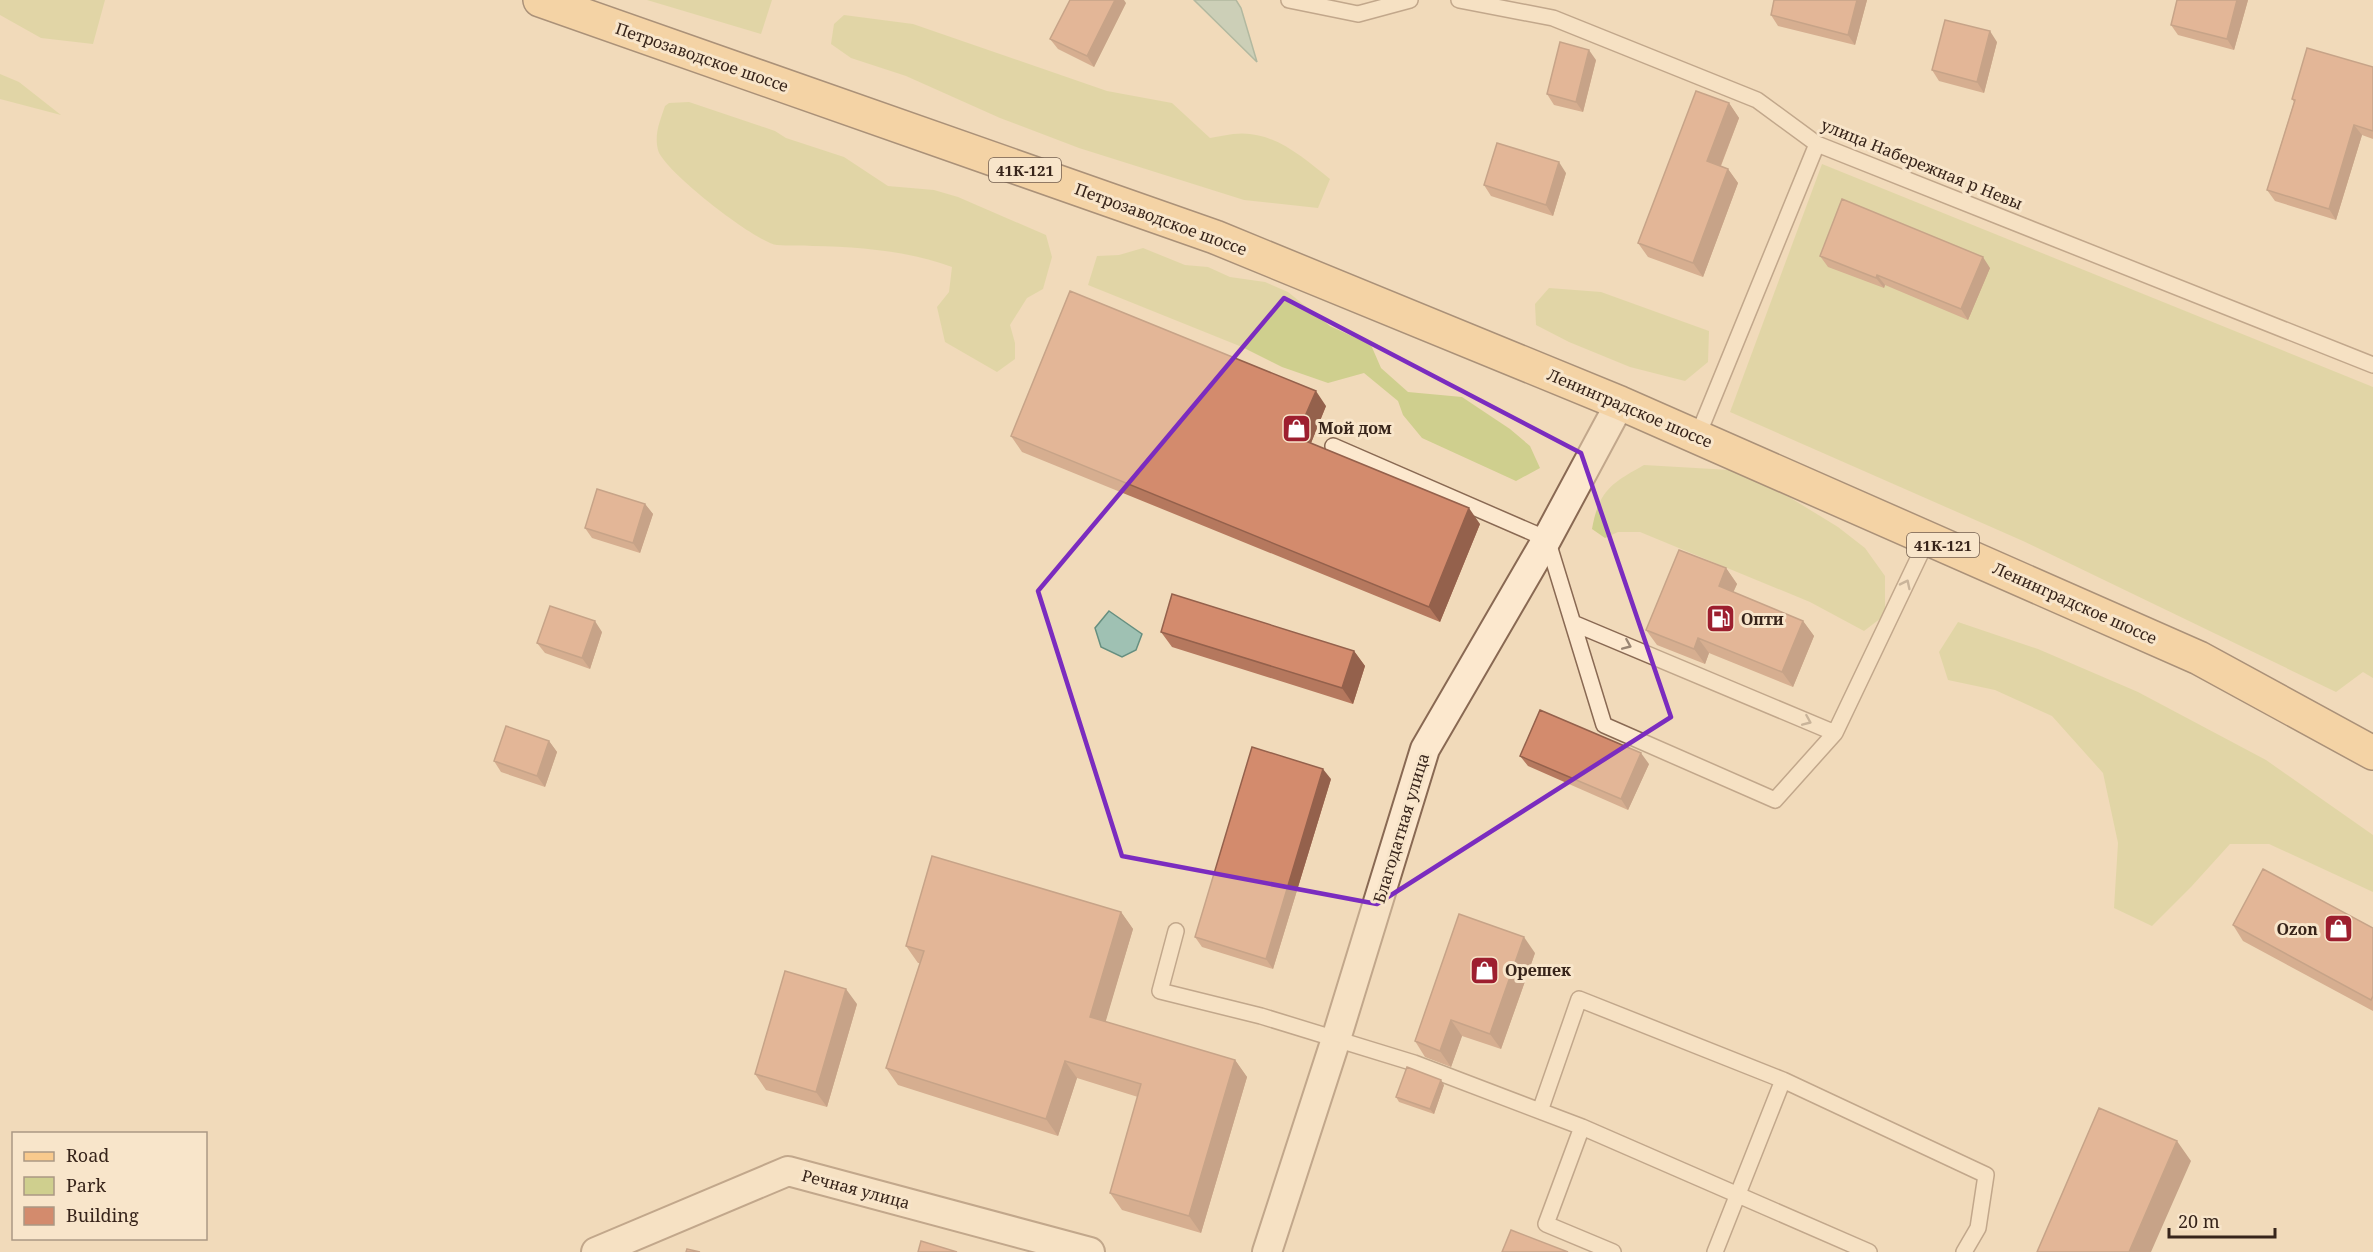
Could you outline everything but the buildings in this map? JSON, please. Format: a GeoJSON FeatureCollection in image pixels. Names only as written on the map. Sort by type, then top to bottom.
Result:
{"type":"FeatureCollection","features":[{"type":"Feature","properties":{"kind":"main road","name":"Петрозаводское шоссе"},"geometry":{"type":"LineString","coordinates":[[540,0],[1215,237],[1505,356]]}},
{"type":"Feature","properties":{"kind":"main road","name":"Ленинградское шоссе"},"geometry":{"type":"LineString","coordinates":[[1505,356],[1698,435],[2199,658],[2373,753]]}},
{"type":"Feature","properties":{"kind":"street","name":"Благодатная улица"},"geometry":{"type":"LineString","coordinates":[[1267,1252],[1336,1039],[1425,749],[1547,538],[1620,403]]}},
{"type":"Feature","properties":{"kind":"street","name":"Речная улица"},"geometry":{"type":"LineString","coordinates":[[596,1252],[788,1171],[1090,1252]]}},
{"type":"Feature","properties":{"kind":"lane"},"geometry":{"type":"LineString","coordinates":[[1288,0],[1358,14],[1410,0]]}},
{"type":"Feature","properties":{"kind":"lane","name":"улица Набережная р Невы"},"geometry":{"type":"LineString","coordinates":[[1459,0],[1553,18],[1757,100],[1817,144],[2373,365]]}},
{"type":"Feature","properties":{"kind":"lane"},"geometry":{"type":"LineString","coordinates":[[1698,435],[1817,144]]}},
{"type":"Feature","properties":{"kind":"lane"},"geometry":{"type":"LineString","coordinates":[[1333,446],[1547,538],[1604,725],[1775,800],[1835,733],[1928,538]]}},
{"type":"Feature","properties":{"kind":"lane"},"geometry":{"type":"LineString","coordinates":[[1573,623],[1835,733]]}},
{"type":"Feature","properties":{"kind":"lane"},"geometry":{"type":"LineString","coordinates":[[1176,931],[1160,991],[1261,1016],[1414,1063],[1582,1128],[1869,1252]]}},
{"type":"Feature","properties":{"kind":"lane"},"geometry":{"type":"LineString","coordinates":[[1539,1111],[1579,999],[1783,1080],[1986,1175],[1978,1228],[1964,1252]]}},
{"type":"Feature","properties":{"kind":"lane"},"geometry":{"type":"LineString","coordinates":[[1715,1252],[1783,1080]]}},
{"type":"Feature","properties":{"kind":"lane"},"geometry":{"type":"LineString","coordinates":[[1582,1128],[1546,1224],[1612,1252]]}},
{"type":"Feature","properties":{"kind":"highlighted area"},"geometry":{"type":"Polygon","coordinates":[[[1284,298],[1581,453],[1671,717],[1377,904],[1122,856],[1038,591],[1284,298]]]}},
{"type":"Feature","properties":{"kind":"green space"},"geometry":{"type":"Polygon","coordinates":[[[0,0],[105,0],[93,44],[41,38],[0,15],[0,0]]]}},
{"type":"Feature","properties":{"kind":"green space"},"geometry":{"type":"Polygon","coordinates":[[[647,0],[772,0],[761,34],[647,0]]]}},
{"type":"Feature","properties":{"kind":"green space"},"geometry":{"type":"Polygon","coordinates":[[[844,15],[913,24],[1107,91],[1172,103],[1210,138],[1247,134],[1273,140],[1286,146],[1330,179],[1318,208],[1244,200],[1079,148],[1000,118],[906,76],[851,58],[831,44],[834,24],[844,15]]]}},
{"type":"Feature","properties":{"kind":"green space"},"geometry":{"type":"Polygon","coordinates":[[[0,74],[19,82],[61,115],[0,99],[0,74]]]}},
{"type":"Feature","properties":{"kind":"green space"},"geometry":{"type":"Polygon","coordinates":[[[689,102],[844,157],[888,186],[934,190],[958,197],[1046,235],[1052,257],[1043,289],[1027,298],[1010,325],[1015,343],[1015,359],[997,372],[945,342],[937,307],[949,292],[952,267],[919,257],[884,251],[849,247],[777,245],[750,232],[711,204],[676,173],[658,150],[657,133],[665,106],[669,103],[689,102]]]}},
{"type":"Feature","properties":{"kind":"green space"},"geometry":{"type":"Polygon","coordinates":[[[1822,164],[2373,387],[2373,678],[2363,672],[2336,692],[2023,541],[1730,412],[1822,164]]]}},
{"type":"Feature","properties":{"kind":"green space"},"geometry":{"type":"Polygon","coordinates":[[[1143,248],[1185,265],[1208,267],[1230,277],[1265,282],[1288,292],[1330,326],[1371,345],[1381,368],[1408,392],[1462,397],[1510,429],[1530,446],[1540,468],[1516,481],[1422,438],[1403,415],[1398,401],[1364,373],[1328,383],[1282,367],[1242,347],[1088,285],[1097,256],[1119,255],[1143,248]]]}},
{"type":"Feature","properties":{"kind":"green space"},"geometry":{"type":"Polygon","coordinates":[[[1549,288],[1601,292],[1709,331],[1708,362],[1685,381],[1630,367],[1569,342],[1536,325],[1535,304],[1549,288]]]}},
{"type":"Feature","properties":{"kind":"green space"},"geometry":{"type":"Polygon","coordinates":[[[1644,465],[1730,470],[1789,497],[1838,527],[1865,548],[1885,576],[1885,615],[1864,631],[1810,602],[1640,532],[1618,532],[1605,538],[1592,529],[1603,496],[1615,483],[1644,465]]]}},
{"type":"Feature","properties":{"kind":"green space"},"geometry":{"type":"Polygon","coordinates":[[[1958,622],[2038,649],[2138,692],[2266,760],[2373,835],[2373,892],[2269,844],[2230,844],[2152,926],[2114,908],[2118,843],[2103,773],[2052,716],[1995,690],[1948,680],[1939,652],[1958,622]]]}},
{"type":"Feature","properties":{"kind":"shaded area"},"geometry":{"type":"Polygon","coordinates":[[[1194,0],[1236,0],[1241,8],[1257,62],[1194,0]]]}},
{"type":"Feature","properties":{"kind":"shaded area"},"geometry":{"type":"Polygon","coordinates":[[[1109,611],[1142,634],[1136,650],[1122,657],[1101,647],[1095,628],[1109,611]]]}},
{"type":"Feature","properties":{"kind":"place","name":"Мой дом"},"geometry":{"type":"Point","coordinates":[1297,428]}},
{"type":"Feature","properties":{"kind":"place","name":"Опти"},"geometry":{"type":"Point","coordinates":[1720,619]}},
{"type":"Feature","properties":{"kind":"place","name":"Ozon"},"geometry":{"type":"Point","coordinates":[2339,929]}},
{"type":"Feature","properties":{"kind":"place","name":"Орешек"},"geometry":{"type":"Point","coordinates":[1484,970]}}]}
